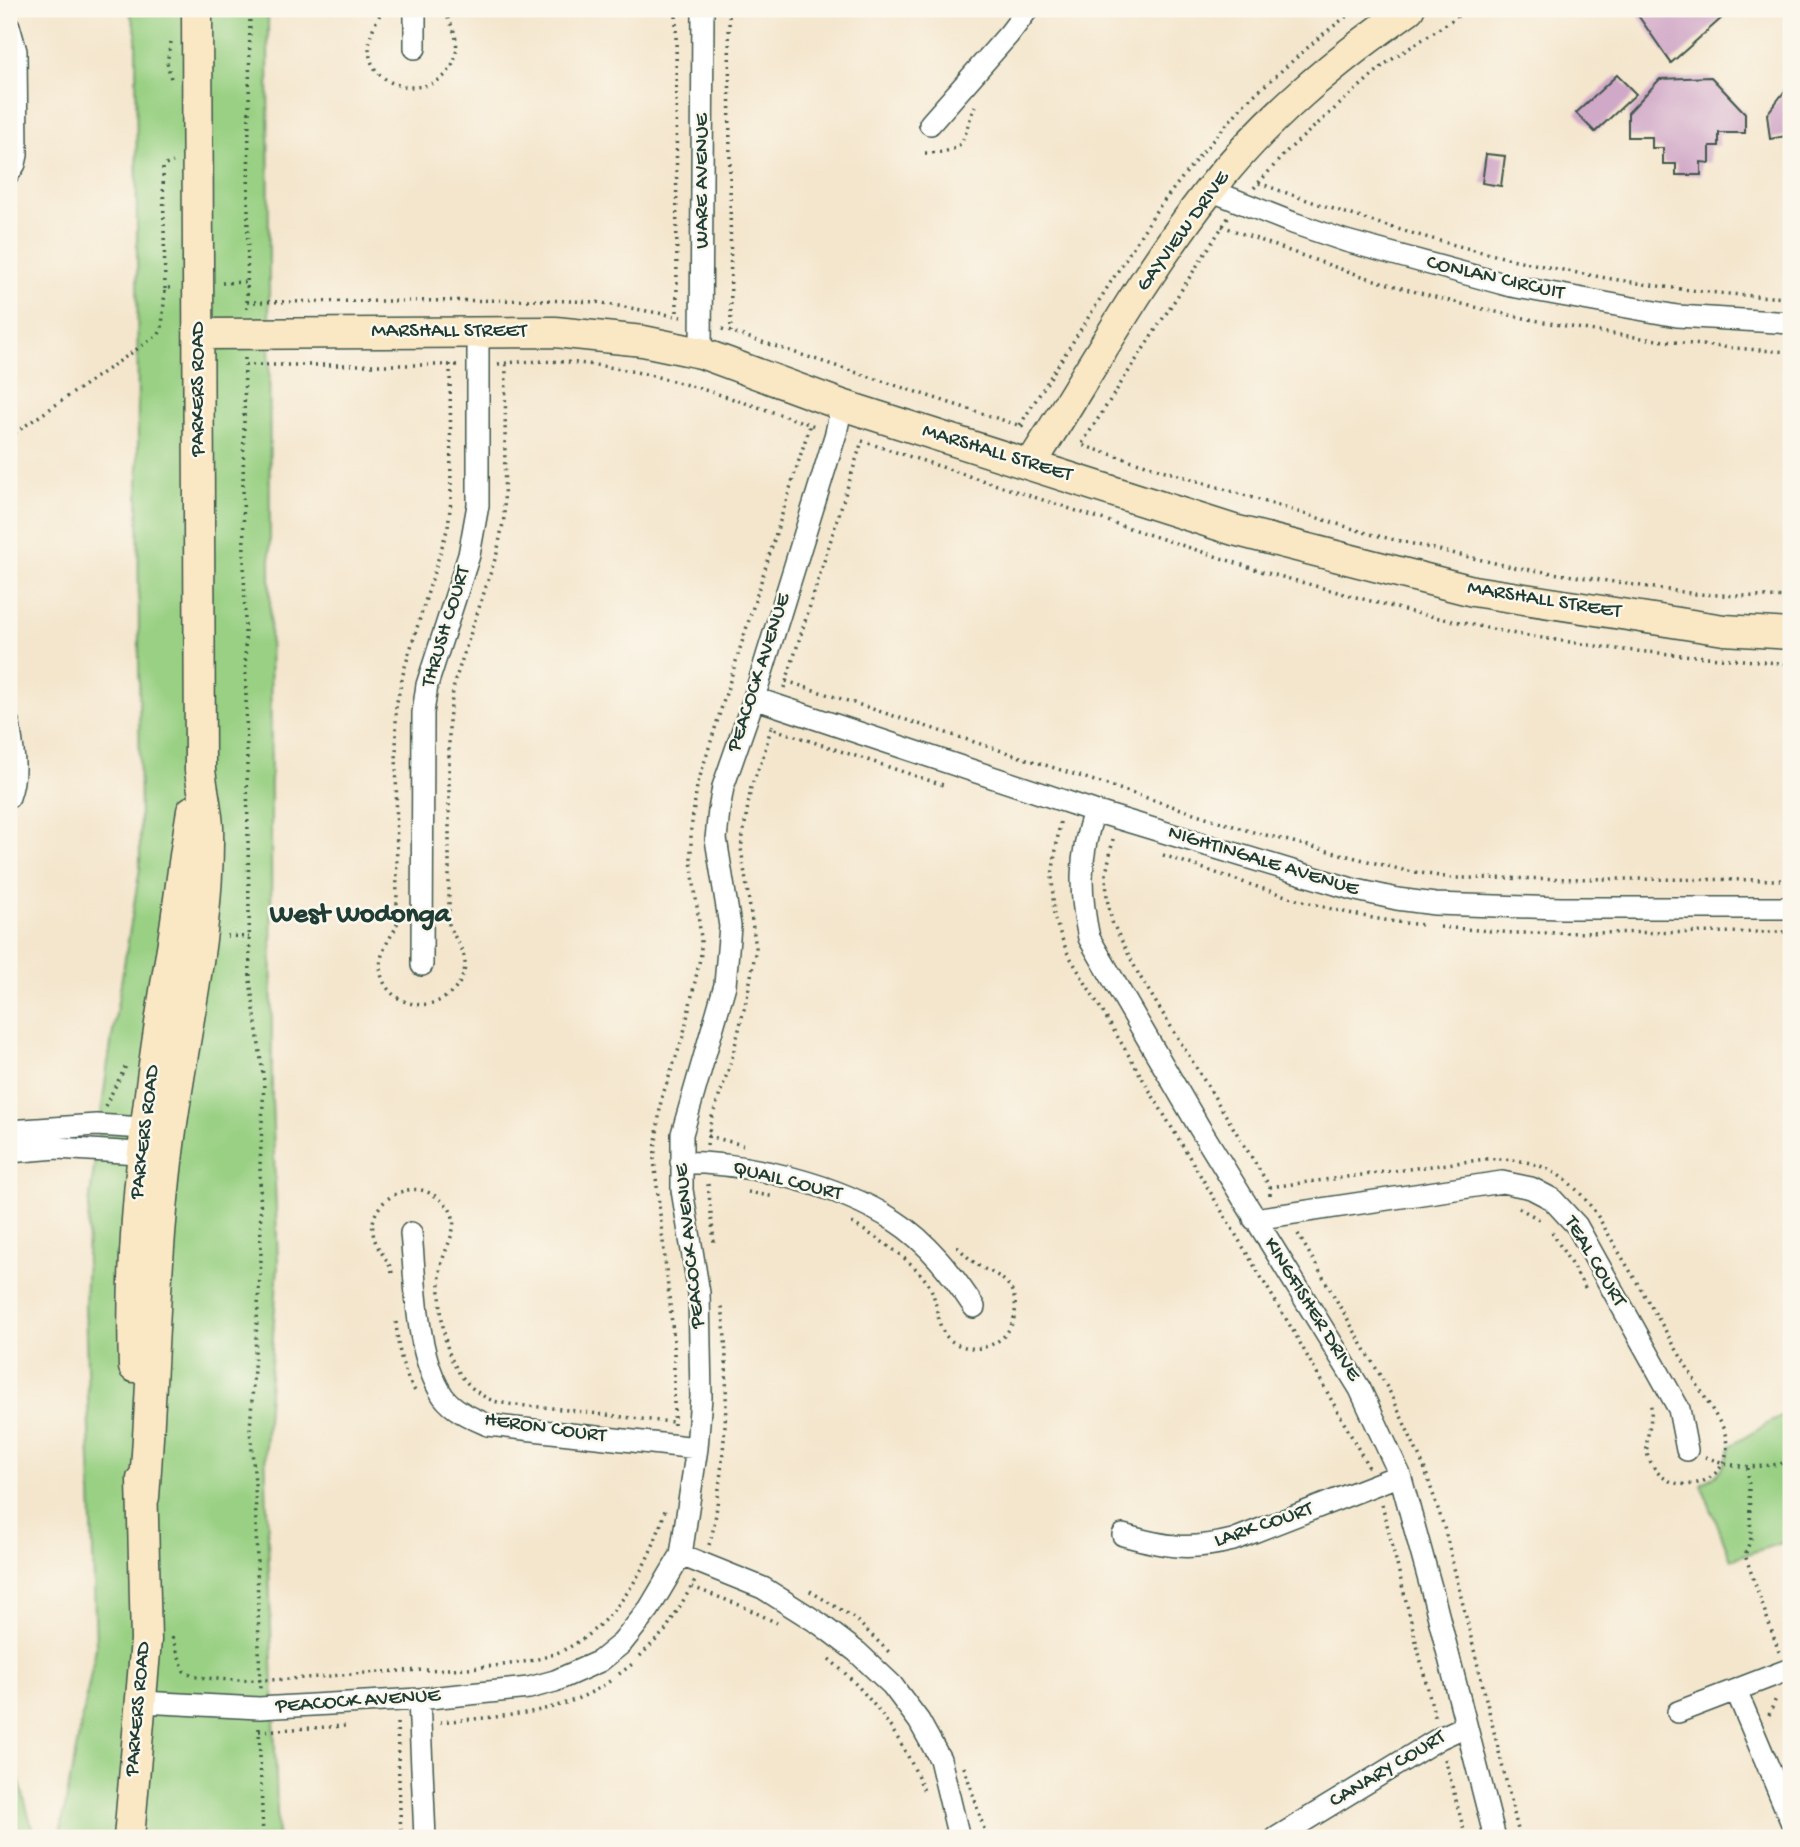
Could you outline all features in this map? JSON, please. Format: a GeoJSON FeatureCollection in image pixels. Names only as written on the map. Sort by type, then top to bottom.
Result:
{"type":"FeatureCollection","features":[{"type":"Feature","properties":{"kind":"street","name":"PARKERS ROAD"},"geometry":{"type":"LineString","coordinates":[[129,1838],[145,1640],[144,1497],[156,1294],[156,1141],[188,1029],[206,888],[208,825],[200,769],[197,9]]}},
{"type":"Feature","properties":{"kind":"street"},"geometry":{"type":"LineString","coordinates":[[415,9],[415,48]]}},
{"type":"Feature","properties":{"kind":"street","name":"WARE AVENUE"},"geometry":{"type":"LineString","coordinates":[[701,353],[703,9]]}},
{"type":"Feature","properties":{"kind":"street"},"geometry":{"type":"LineString","coordinates":[[930,124],[1028,9]]}},
{"type":"Feature","properties":{"kind":"street","name":"GAYVIEW DRIVE"},"geometry":{"type":"LineString","coordinates":[[1031,464],[1171,244],[1210,190],[1265,129],[1312,83],[1355,47],[1409,9]]}},
{"type":"Feature","properties":{"kind":"street"},"geometry":{"type":"LineString","coordinates":[[9,26],[16,51],[17,155],[9,173]]}},
{"type":"Feature","properties":{"kind":"street","name":"CONLAN CIRCUIT"},"geometry":{"type":"LineString","coordinates":[[1210,190],[1293,223],[1369,248],[1511,286],[1677,316],[1791,323]]}},
{"type":"Feature","properties":{"kind":"street","name":"THRUSH COURT"},"geometry":{"type":"LineString","coordinates":[[422,965],[423,713],[433,664],[475,531],[478,505],[478,332]]}},
{"type":"Feature","properties":{"kind":"street","name":"MARSHALL STREET"},"geometry":{"type":"LineString","coordinates":[[199,334],[555,332],[643,341],[701,353],[839,419],[1031,464],[1234,530],[1473,591],[1724,630],[1791,634]]}},
{"type":"Feature","properties":{"kind":"street","name":"PEACOCK AVENUE"},"geometry":{"type":"LineString","coordinates":[[141,1702],[259,1708],[419,1699],[529,1688],[555,1681],[600,1661],[622,1643],[649,1609],[681,1555],[697,1448],[701,1397],[699,1293],[682,1190],[682,1134],[725,985],[730,926],[716,839],[719,810],[723,787],[754,698],[839,419]]}},
{"type":"Feature","properties":{"kind":"street","name":"NIGHTINGALE AVENUE"},"geometry":{"type":"LineString","coordinates":[[754,698],[1094,811],[1352,890],[1435,904],[1561,908],[1791,908]]}},
{"type":"Feature","properties":{"kind":"street"},"geometry":{"type":"LineString","coordinates":[[9,724],[14,756],[13,784],[9,797]]}},
{"type":"Feature","properties":{"kind":"street","name":"KINGFISHER DRIVE"},"geometry":{"type":"LineString","coordinates":[[1094,811],[1080,873],[1088,938],[1254,1219],[1360,1390],[1400,1475],[1495,1838]]}},
{"type":"Feature","properties":{"kind":"street"},"geometry":{"type":"LineString","coordinates":[[9,1131],[96,1125],[156,1141]]}},
{"type":"Feature","properties":{"kind":"street"},"geometry":{"type":"LineString","coordinates":[[9,1152],[156,1141]]}},
{"type":"Feature","properties":{"kind":"street","name":"QUAIL COURT"},"geometry":{"type":"LineString","coordinates":[[681,1162],[708,1163],[776,1175],[845,1195],[897,1222],[954,1276],[974,1307]]}},
{"type":"Feature","properties":{"kind":"street","name":"TEAL COURT"},"geometry":{"type":"LineString","coordinates":[[1254,1219],[1502,1182],[1531,1188],[1552,1199],[1577,1226],[1679,1409],[1687,1450]]}},
{"type":"Feature","properties":{"kind":"street","name":"HERON COURT"},"geometry":{"type":"LineString","coordinates":[[411,1233],[423,1343],[431,1371],[444,1398],[465,1415],[488,1425],[697,1448]]}},
{"type":"Feature","properties":{"kind":"street","name":"LARK COURT"},"geometry":{"type":"LineString","coordinates":[[1123,1535],[1165,1546],[1207,1546],[1233,1540],[1400,1475]]}},
{"type":"Feature","properties":{"kind":"street"},"geometry":{"type":"LineString","coordinates":[[681,1555],[763,1588],[820,1624],[857,1652],[892,1685],[919,1721],[940,1759],[959,1838]]}},
{"type":"Feature","properties":{"kind":"street"},"geometry":{"type":"LineString","coordinates":[[1678,1712],[1785,1671]]}},
{"type":"Feature","properties":{"kind":"street"},"geometry":{"type":"LineString","coordinates":[[1736,1690],[1791,1821]]}},
{"type":"Feature","properties":{"kind":"street"},"geometry":{"type":"LineString","coordinates":[[419,1699],[425,1838]]}},
{"type":"Feature","properties":{"kind":"street","name":"CANARY COURT"},"geometry":{"type":"LineString","coordinates":[[1276,1838],[1440,1738],[1466,1726]]}},
{"type":"Feature","properties":{"kind":"path"},"geometry":{"type":"LineString","coordinates":[[250,9],[243,486],[250,980],[264,1082],[260,1165],[261,1259],[250,1430],[255,1482],[263,1838]]}},
{"type":"Feature","properties":{"kind":"path"},"geometry":{"type":"LineString","coordinates":[[676,9],[677,316]]}},
{"type":"Feature","properties":{"kind":"path"},"geometry":{"type":"LineString","coordinates":[[729,9],[730,332]]}},
{"type":"Feature","properties":{"kind":"path"},"geometry":{"type":"LineString","coordinates":[[1469,9],[1385,64],[1287,150],[1212,239],[1081,445],[1370,534],[1512,567],[1696,594],[1791,598]]}},
{"type":"Feature","properties":{"kind":"path"},"geometry":{"type":"LineString","coordinates":[[9,437],[159,334],[162,328],[165,289],[163,166]]}},
{"type":"Feature","properties":{"kind":"path"},"geometry":{"type":"LineString","coordinates":[[1259,183],[1404,232],[1521,262],[1598,278],[1735,295],[1791,298]]}},
{"type":"Feature","properties":{"kind":"path"},"geometry":{"type":"LineString","coordinates":[[165,289],[247,282]]}},
{"type":"Feature","properties":{"kind":"path"},"geometry":{"type":"LineString","coordinates":[[245,365],[586,365],[665,378],[810,425],[839,419]]}},
{"type":"Feature","properties":{"kind":"path"},"geometry":{"type":"LineString","coordinates":[[673,1445],[673,1331],[653,1159],[662,1100],[683,1038],[701,954],[691,860],[693,808],[697,786],[810,425]]}},
{"type":"Feature","properties":{"kind":"path"},"geometry":{"type":"LineString","coordinates":[[715,1252],[708,1200],[706,1142],[710,1121],[731,1062],[756,948],[741,848],[751,787],[763,757],[862,441],[1264,572],[1411,612],[1516,634],[1623,650],[1791,664]]}},
{"type":"Feature","properties":{"kind":"path"},"geometry":{"type":"LineString","coordinates":[[786,681],[1246,830],[1403,870],[1451,878],[1791,880]]}},
{"type":"Feature","properties":{"kind":"path"},"geometry":{"type":"LineString","coordinates":[[771,728],[956,789]]}},
{"type":"Feature","properties":{"kind":"path"},"geometry":{"type":"LineString","coordinates":[[1060,822],[1052,876],[1054,917],[1067,952],[1295,1334],[1361,1450],[1377,1485],[1466,1838]]}},
{"type":"Feature","properties":{"kind":"path"},"geometry":{"type":"LineString","coordinates":[[1270,1187],[1486,1159],[1518,1160],[1552,1171],[1574,1186],[1597,1215],[1723,1427],[1727,1444],[1723,1463],[1714,1476],[1697,1484],[1680,1484],[1655,1471],[1647,1450],[1652,1417],[1649,1396]]}},
{"type":"Feature","properties":{"kind":"path"},"geometry":{"type":"LineString","coordinates":[[393,1278],[391,1267],[375,1242],[375,1213],[387,1199],[397,1193],[418,1188],[429,1192],[448,1206],[454,1221],[454,1231],[440,1271],[440,1286],[445,1340],[451,1359],[467,1384],[495,1401],[674,1422]]}},
{"type":"Feature","properties":{"kind":"path"},"geometry":{"type":"LineString","coordinates":[[1515,1206],[1543,1222],[1554,1234],[1588,1292]]}},
{"type":"Feature","properties":{"kind":"path"},"geometry":{"type":"LineString","coordinates":[[1296,1231],[1310,1229]]}},
{"type":"Feature","properties":{"kind":"path"},"geometry":{"type":"LineString","coordinates":[[401,1838],[397,1723],[547,1710],[591,1694],[629,1667],[666,1631],[703,1565],[714,1530],[724,1449],[728,1382],[721,1305]]}},
{"type":"Feature","properties":{"kind":"path"},"geometry":{"type":"LineString","coordinates":[[396,1315],[402,1361],[411,1386],[424,1404]]}},
{"type":"Feature","properties":{"kind":"path"},"geometry":{"type":"LineString","coordinates":[[1687,1450],[1723,1463],[1748,1468],[1791,1462]]}},
{"type":"Feature","properties":{"kind":"path"},"geometry":{"type":"LineString","coordinates":[[1748,1468],[1751,1538],[1745,1555],[1788,1683],[1773,1702],[1768,1720]]}},
{"type":"Feature","properties":{"kind":"path"},"geometry":{"type":"LineString","coordinates":[[170,1632],[184,1671],[198,1677],[260,1680],[490,1666],[528,1661],[562,1651],[595,1629],[626,1595],[654,1540],[668,1497]]}},
{"type":"Feature","properties":{"kind":"path"},"geometry":{"type":"LineString","coordinates":[[692,1587],[742,1606],[783,1627]]}},
{"type":"Feature","properties":{"kind":"path"},"geometry":{"type":"LineString","coordinates":[[824,1655],[844,1671],[894,1730],[927,1796]]}},
{"type":"Feature","properties":{"kind":"path"},"geometry":{"type":"LineString","coordinates":[[260,1731],[356,1725]]}},
{"type":"Feature","properties":{"kind":"green space"},"geometry":{"type":"Polygon","coordinates":[[[129,9],[268,9],[272,1099],[278,1265],[265,1448],[278,1838],[59,1838],[96,1647],[85,1306],[89,1205],[108,1062],[140,868],[136,32],[129,9]]]}},
{"type":"Feature","properties":{"kind":"green space"},"geometry":{"type":"Polygon","coordinates":[[[1791,1410],[1791,1540],[1731,1559],[1701,1484],[1721,1469],[1730,1446],[1791,1410]]]}},
{"type":"Feature","properties":{"kind":"green space"},"geometry":{"type":"Polygon","coordinates":[[[9,1743],[35,1838],[9,1838],[9,1743]]]}},
{"type":"Feature","properties":{"kind":"building"},"geometry":{"type":"Polygon","coordinates":[[[1732,9],[1671,63],[1635,11],[1732,9]]]}},
{"type":"Feature","properties":{"kind":"building"},"geometry":{"type":"Polygon","coordinates":[[[1617,75],[1636,94],[1595,132],[1576,113],[1617,75]]]}},
{"type":"Feature","properties":{"kind":"building"},"geometry":{"type":"Polygon","coordinates":[[[1711,77],[1745,113],[1745,133],[1719,133],[1719,146],[1710,146],[1710,163],[1701,162],[1701,175],[1676,175],[1676,164],[1663,164],[1663,148],[1652,148],[1652,137],[1628,137],[1628,113],[1660,79],[1711,77]]]}},
{"type":"Feature","properties":{"kind":"building"},"geometry":{"type":"Polygon","coordinates":[[[1791,83],[1791,135],[1770,139],[1767,114],[1791,83]]]}},
{"type":"Feature","properties":{"kind":"building"},"geometry":{"type":"Polygon","coordinates":[[[1486,154],[1505,156],[1501,186],[1482,183],[1486,154]]]}},
{"type":"Feature","properties":{"kind":"district","name":"West Wodonga"},"geometry":{"type":"Point","coordinates":[360,915]}}]}
